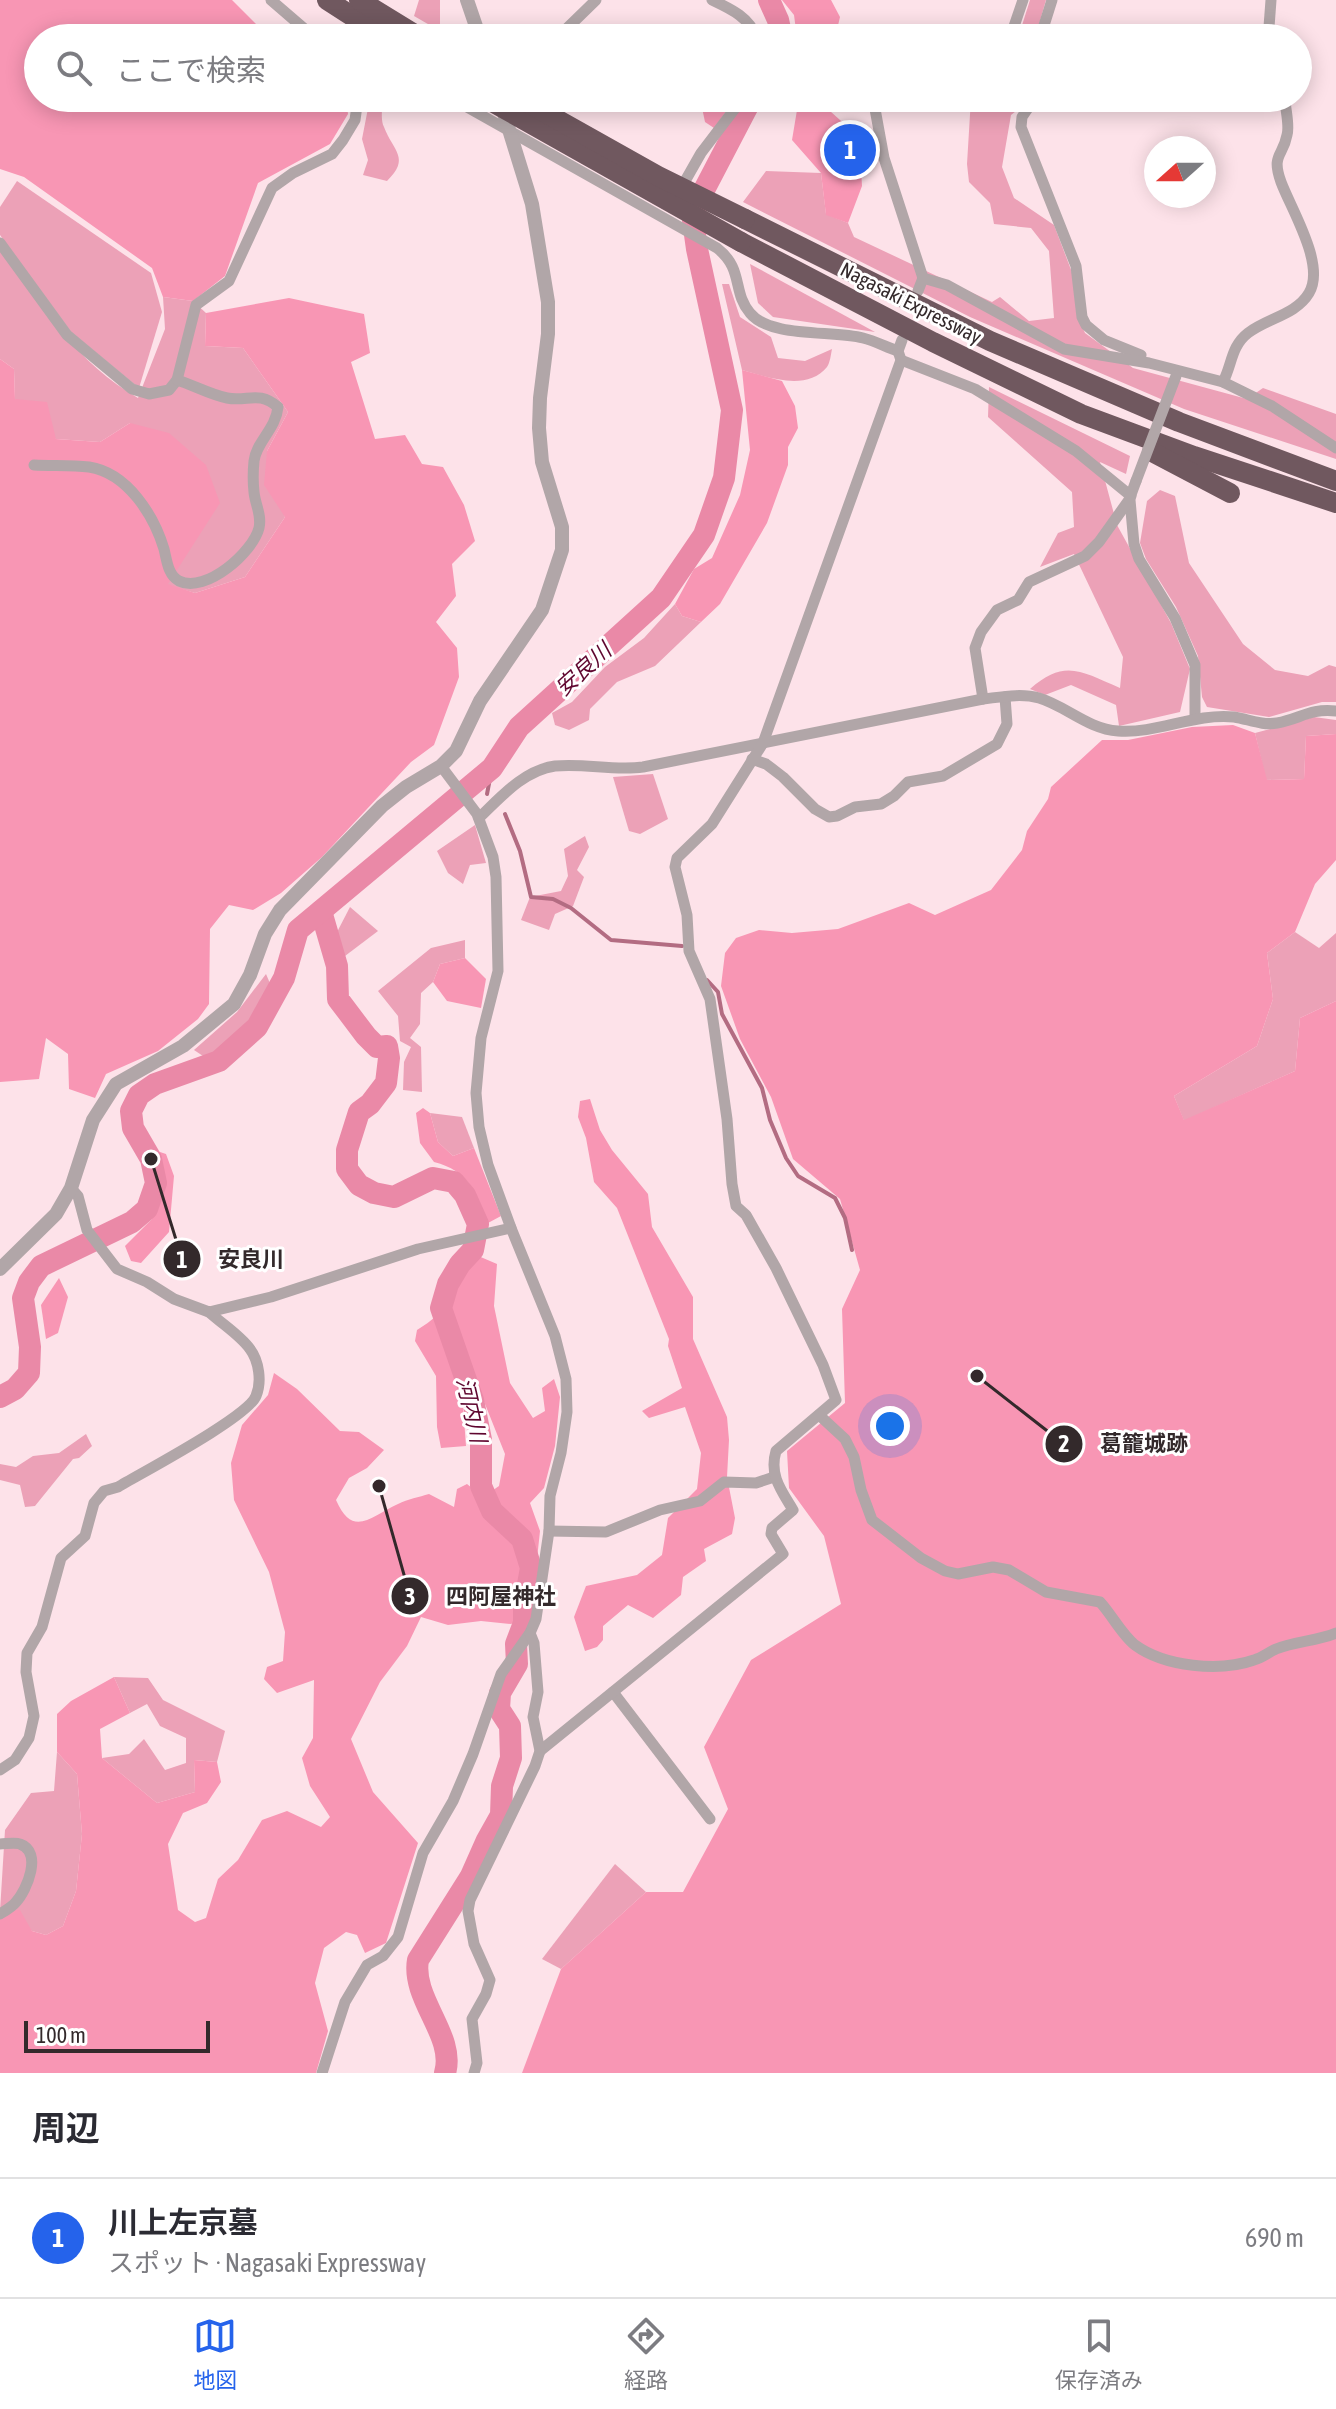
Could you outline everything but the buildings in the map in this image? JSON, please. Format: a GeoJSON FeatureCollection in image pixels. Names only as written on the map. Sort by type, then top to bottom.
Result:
{"type":"FeatureCollection","features":[{"type":"Feature","properties":{"kind":"highway"},"geometry":{"type":"LineString","coordinates":[[327,0],[356,6],[393,24]]}},
{"type":"Feature","properties":{"kind":"highway"},"geometry":{"type":"LineString","coordinates":[[356,6],[373,24]]}},
{"type":"Feature","properties":{"kind":"highway","name":"Nagasaki Expressway"},"geometry":{"type":"LineString","coordinates":[[510,112],[741,242],[933,342],[1081,414],[1194,456],[1336,503]]}},
{"type":"Feature","properties":{"kind":"highway","name":"Nagasaki Expressway"},"geometry":{"type":"LineString","coordinates":[[544,112],[658,176],[990,341],[1179,422],[1336,481]]}},
{"type":"Feature","properties":{"kind":"highway"},"geometry":{"type":"LineString","coordinates":[[1081,414],[1230,493]]}},
{"type":"Feature","properties":{"kind":"highway"},"geometry":{"type":"LineString","coordinates":[[1269,456],[1336,474]]}},
{"type":"Feature","properties":{"kind":"street"},"geometry":{"type":"LineString","coordinates":[[271,0],[299,24]]}},
{"type":"Feature","properties":{"kind":"street"},"geometry":{"type":"LineString","coordinates":[[467,0],[475,24]]}},
{"type":"Feature","properties":{"kind":"street"},"geometry":{"type":"LineString","coordinates":[[571,24],[596,0]]}},
{"type":"Feature","properties":{"kind":"street"},"geometry":{"type":"LineString","coordinates":[[712,0],[730,8],[748,24]]}},
{"type":"Feature","properties":{"kind":"street"},"geometry":{"type":"LineString","coordinates":[[1015,24],[1023,0]]}},
{"type":"Feature","properties":{"kind":"street"},"geometry":{"type":"LineString","coordinates":[[1044,24],[1052,0]]}},
{"type":"Feature","properties":{"kind":"street"},"geometry":{"type":"LineString","coordinates":[[1269,24],[1271,0]]}},
{"type":"Feature","properties":{"kind":"street"},"geometry":{"type":"LineString","coordinates":[[0,243],[67,335],[132,389],[149,394],[169,390],[177,380],[196,305],[229,281],[272,188],[293,173],[332,154],[355,120],[356,112]]}},
{"type":"Feature","properties":{"kind":"street"},"geometry":{"type":"LineString","coordinates":[[475,112],[717,248],[730,259],[744,303],[756,318],[774,328],[863,338],[900,350],[975,389],[1076,451],[1130,498],[1134,544],[1139,559],[1175,618],[1195,665],[1195,719]]}},
{"type":"Feature","properties":{"kind":"street"},"geometry":{"type":"LineString","coordinates":[[0,1269],[56,1214],[71,1188],[93,1120],[116,1084],[183,1046],[234,1004],[250,975],[265,934],[280,910],[382,806],[406,787],[444,771],[480,701],[542,610],[562,550],[562,527],[542,462],[539,428],[548,302],[532,204],[504,112]]}},
{"type":"Feature","properties":{"kind":"street"},"geometry":{"type":"LineString","coordinates":[[675,226],[679,192],[685,178],[733,112]]}},
{"type":"Feature","properties":{"kind":"street"},"geometry":{"type":"LineString","coordinates":[[877,112],[884,158],[923,278],[918,291]]}},
{"type":"Feature","properties":{"kind":"street"},"geometry":{"type":"LineString","coordinates":[[1025,112],[1021,127],[1076,266],[1082,317],[1093,333],[1128,352],[1142,355],[1149,363]]}},
{"type":"Feature","properties":{"kind":"street"},"geometry":{"type":"LineString","coordinates":[[1223,382],[1237,345],[1247,334],[1300,303],[1313,282],[1313,267],[1306,240],[1277,168],[1280,149],[1288,135],[1286,112]]}},
{"type":"Feature","properties":{"kind":"street"},"geometry":{"type":"LineString","coordinates":[[923,278],[947,285],[1064,349],[1149,363],[1178,373],[1223,382],[1272,406],[1336,448]]}},
{"type":"Feature","properties":{"kind":"street"},"geometry":{"type":"LineString","coordinates":[[540,1751],[783,1554],[771,1534],[772,1528],[793,1510],[774,1477],[776,1451],[836,1400],[776,1268],[746,1215],[736,1206],[710,999],[689,951],[687,915],[675,867],[677,858],[712,824],[763,743],[900,350]]}},
{"type":"Feature","properties":{"kind":"street"},"geometry":{"type":"LineString","coordinates":[[983,699],[975,648],[981,632],[997,610],[1018,600],[1029,582],[1085,556],[1099,542],[1130,498],[1178,373]]}},
{"type":"Feature","properties":{"kind":"street"},"geometry":{"type":"LineString","coordinates":[[34,465],[92,467],[117,480],[153,519],[170,571],[178,581],[195,584],[226,570],[253,542],[260,527],[254,495],[254,458],[277,421],[278,407],[269,399],[253,396],[228,398],[177,380]]}},
{"type":"Feature","properties":{"kind":"street"},"geometry":{"type":"LineString","coordinates":[[478,816],[518,783],[553,766],[622,770],[983,699],[1027,695],[1041,698],[1100,728],[1117,731],[1138,731],[1195,719],[1232,717],[1264,724],[1277,723],[1317,709],[1336,711]]}},
{"type":"Feature","properties":{"kind":"street"},"geometry":{"type":"LineString","coordinates":[[752,759],[766,764],[783,777],[815,809],[829,817],[837,816],[855,807],[881,804],[908,782],[943,776],[997,744],[1007,724],[1005,697]]}},
{"type":"Feature","properties":{"kind":"street"},"geometry":{"type":"LineString","coordinates":[[322,2073],[345,2002],[367,1965],[383,1956],[398,1937],[423,1853],[453,1801],[491,1700],[512,1655],[527,1637],[536,1619],[549,1531],[550,1496],[567,1412],[566,1379],[555,1336],[488,1165],[479,1127],[476,1093],[481,1038],[498,971],[496,877],[493,857],[478,816],[444,771]]}},
{"type":"Feature","properties":{"kind":"street"},"geometry":{"type":"LineString","coordinates":[[0,1770],[15,1760],[29,1738],[34,1716],[26,1672],[27,1653],[42,1627],[61,1558],[85,1536],[94,1503],[104,1491],[118,1487],[203,1438],[251,1404],[256,1396],[259,1372],[251,1349],[209,1312],[174,1299],[147,1282],[117,1269],[87,1230],[78,1196],[71,1188]]}},
{"type":"Feature","properties":{"kind":"street"},"geometry":{"type":"LineString","coordinates":[[209,1312],[271,1297],[418,1249],[511,1228]]}},
{"type":"Feature","properties":{"kind":"street"},"geometry":{"type":"LineString","coordinates":[[819,1415],[845,1439],[854,1457],[872,1520],[921,1558],[945,1571],[958,1574],[993,1567],[1009,1570],[1046,1592],[1100,1602],[1134,1644],[1182,1664],[1202,1667],[1239,1664],[1256,1660],[1277,1649],[1316,1641],[1336,1633]]}},
{"type":"Feature","properties":{"kind":"street"},"geometry":{"type":"LineString","coordinates":[[549,1531],[606,1532],[660,1510],[700,1501],[724,1482],[756,1483],[774,1477]]}},
{"type":"Feature","properties":{"kind":"street"},"geometry":{"type":"LineString","coordinates":[[474,2073],[477,2063],[472,2019],[490,1980],[474,1944],[468,1911],[470,1900],[540,1751],[534,1726],[538,1692],[534,1643],[527,1637]]}},
{"type":"Feature","properties":{"kind":"street"},"geometry":{"type":"LineString","coordinates":[[613,1692],[710,1819]]}},
{"type":"Feature","properties":{"kind":"street"},"geometry":{"type":"LineString","coordinates":[[0,1844],[20,1844],[32,1858],[27,1886],[16,1903],[0,1914]]}},
{"type":"Feature","properties":{"kind":"shaded area"},"geometry":{"type":"Polygon","coordinates":[[[0,0],[232,0],[256,24],[24,24],[24,112],[348,112],[330,144],[258,183],[225,276],[193,301],[163,297],[152,268],[24,177],[0,169],[0,0]]]}},
{"type":"Feature","properties":{"kind":"shaded area"},"geometry":{"type":"Polygon","coordinates":[[[419,0],[440,0],[440,24],[428,24],[414,16],[419,0]]]}},
{"type":"Feature","properties":{"kind":"shaded area"},"geometry":{"type":"Polygon","coordinates":[[[782,0],[831,0],[840,17],[838,24],[795,24],[794,15],[782,0]]]}},
{"type":"Feature","properties":{"kind":"shaded area"},"geometry":{"type":"Polygon","coordinates":[[[1030,0],[1046,0],[1039,24],[1022,24],[1030,0]]]}},
{"type":"Feature","properties":{"kind":"shaded area"},"geometry":{"type":"Polygon","coordinates":[[[367,112],[382,112],[383,125],[399,160],[387,181],[363,175],[368,160],[362,139],[367,112]]]}},
{"type":"Feature","properties":{"kind":"shaded area"},"geometry":{"type":"Polygon","coordinates":[[[703,112],[726,112],[714,128],[705,122],[703,112]]]}},
{"type":"Feature","properties":{"kind":"shaded area"},"geometry":{"type":"Polygon","coordinates":[[[797,112],[831,112],[859,137],[862,186],[848,223],[826,215],[821,173],[792,140],[797,112]]]}},
{"type":"Feature","properties":{"kind":"shaded area"},"geometry":{"type":"Polygon","coordinates":[[[970,112],[1015,112],[1011,115],[1002,167],[1014,198],[1054,225],[1073,275],[1078,317],[1085,333],[1133,368],[1247,399],[1263,388],[1336,414],[1336,459],[1184,409],[970,317],[743,202],[766,171],[821,173],[826,214],[848,223],[854,237],[992,302],[1000,297],[1029,321],[1054,318],[1049,251],[1031,228],[994,224],[990,203],[969,182],[970,112]]]}},
{"type":"Feature","properties":{"kind":"shaded area"},"geometry":{"type":"Polygon","coordinates":[[[17,181],[151,273],[162,312],[139,388],[71,332],[0,235],[0,207],[17,181]]]}},
{"type":"Feature","properties":{"kind":"shaded area"},"geometry":{"type":"Polygon","coordinates":[[[0,250],[78,351],[116,384],[138,398],[165,329],[163,297],[193,301],[206,313],[205,346],[243,348],[288,412],[267,451],[285,517],[245,577],[195,593],[167,585],[130,423],[100,442],[56,439],[15,399],[14,369],[0,359],[0,250]]]}},
{"type":"Feature","properties":{"kind":"shaded area"},"geometry":{"type":"Polygon","coordinates":[[[750,264],[875,332],[773,317],[758,303],[750,264]]]}},
{"type":"Feature","properties":{"kind":"shaded area"},"geometry":{"type":"Polygon","coordinates":[[[722,284],[729,284],[740,317],[771,337],[778,358],[805,361],[832,349],[827,367],[819,375],[798,381],[775,379],[742,370],[722,284]]]}},
{"type":"Feature","properties":{"kind":"shaded area"},"geometry":{"type":"Polygon","coordinates":[[[289,298],[364,314],[370,353],[351,362],[375,439],[405,435],[422,464],[443,467],[464,505],[475,541],[452,564],[456,596],[436,622],[457,648],[459,677],[434,745],[411,762],[322,857],[281,893],[253,910],[229,905],[210,929],[209,1004],[198,1019],[158,1051],[106,1074],[95,1098],[69,1089],[68,1054],[46,1038],[39,1079],[0,1082],[0,359],[14,369],[15,399],[47,402],[56,439],[100,442],[130,423],[169,433],[206,465],[220,503],[168,584],[195,593],[245,577],[285,517],[264,485],[267,451],[288,412],[243,348],[205,346],[206,313],[289,298]]]}},
{"type":"Feature","properties":{"kind":"shaded area"},"geometry":{"type":"Polygon","coordinates":[[[742,370],[782,381],[795,406],[798,428],[788,447],[788,465],[767,523],[720,604],[701,622],[682,616],[675,604],[694,569],[712,558],[740,495],[750,450],[742,370]]]}},
{"type":"Feature","properties":{"kind":"shaded area"},"geometry":{"type":"Polygon","coordinates":[[[989,387],[1130,456],[1126,474],[1100,462],[1117,525],[1171,623],[1190,669],[1180,712],[1119,726],[1116,705],[1071,685],[1045,695],[1030,689],[1042,679],[1064,671],[1084,673],[1120,688],[1123,657],[1074,554],[1040,567],[1058,533],[1074,527],[1072,492],[988,417],[989,387]]]}},
{"type":"Feature","properties":{"kind":"shaded area"},"geometry":{"type":"Polygon","coordinates":[[[1160,490],[1175,496],[1189,563],[1243,644],[1275,670],[1308,676],[1329,665],[1336,667],[1336,702],[1322,702],[1269,717],[1207,707],[1202,697],[1198,656],[1176,607],[1146,559],[1140,543],[1147,501],[1160,490]]]}},
{"type":"Feature","properties":{"kind":"shaded area"},"geometry":{"type":"Polygon","coordinates":[[[675,604],[682,616],[701,622],[655,666],[617,682],[590,709],[589,720],[569,730],[555,725],[552,713],[572,702],[605,667],[644,638],[675,604]]]}},
{"type":"Feature","properties":{"kind":"shaded area"},"geometry":{"type":"Polygon","coordinates":[[[1314,717],[1336,720],[1336,734],[1306,736],[1304,779],[1266,780],[1255,733],[1314,717]]]}},
{"type":"Feature","properties":{"kind":"shaded area"},"geometry":{"type":"Polygon","coordinates":[[[1233,725],[1255,733],[1267,780],[1304,779],[1306,736],[1336,734],[1336,860],[1315,884],[1295,932],[1267,953],[1273,999],[1257,1046],[1174,1096],[1184,1120],[1295,1071],[1300,1018],[1336,1001],[1336,2073],[522,2073],[561,1969],[646,1892],[683,1892],[728,1809],[704,1747],[751,1660],[841,1604],[824,1536],[789,1488],[787,1451],[845,1403],[842,1309],[860,1270],[840,1199],[793,1159],[771,1097],[740,1039],[721,986],[725,953],[736,938],[759,930],[792,933],[838,929],[909,903],[935,915],[991,890],[1022,850],[1027,831],[1048,799],[1051,787],[1102,740],[1128,740],[1192,727],[1233,725]]]}},
{"type":"Feature","properties":{"kind":"shaded area"},"geometry":{"type":"Polygon","coordinates":[[[653,774],[668,819],[640,834],[629,831],[613,777],[653,774]]]}},
{"type":"Feature","properties":{"kind":"shaded area"},"geometry":{"type":"Polygon","coordinates":[[[475,825],[486,863],[470,865],[463,884],[448,873],[437,851],[475,825]]]}},
{"type":"Feature","properties":{"kind":"shaded area"},"geometry":{"type":"Polygon","coordinates":[[[585,836],[589,847],[577,870],[584,877],[573,906],[555,914],[549,930],[521,920],[530,897],[561,891],[568,876],[564,849],[585,836]]]}},
{"type":"Feature","properties":{"kind":"shaded area"},"geometry":{"type":"Polygon","coordinates":[[[350,907],[378,931],[345,956],[335,936],[350,907]]]}},
{"type":"Feature","properties":{"kind":"shaded area"},"geometry":{"type":"Polygon","coordinates":[[[1295,932],[1319,948],[1336,933],[1336,1001],[1300,1018],[1295,1071],[1184,1121],[1174,1096],[1257,1046],[1273,999],[1267,953],[1295,932]]]}},
{"type":"Feature","properties":{"kind":"shaded area"},"geometry":{"type":"Polygon","coordinates":[[[465,940],[465,958],[440,964],[433,982],[421,993],[420,1024],[410,1038],[421,1047],[422,1092],[403,1090],[404,1062],[411,1047],[400,1041],[398,1016],[378,991],[431,948],[465,940]]]}},
{"type":"Feature","properties":{"kind":"shaded area"},"geometry":{"type":"Polygon","coordinates":[[[465,958],[486,979],[481,1008],[447,1001],[433,982],[440,964],[465,958]]]}},
{"type":"Feature","properties":{"kind":"shaded area"},"geometry":{"type":"Polygon","coordinates":[[[266,974],[272,988],[248,1029],[206,1058],[194,1050],[237,1012],[266,974]]]}},
{"type":"Feature","properties":{"kind":"shaded area"},"geometry":{"type":"Polygon","coordinates":[[[590,1099],[600,1130],[612,1150],[648,1194],[652,1227],[693,1297],[693,1339],[727,1417],[727,1477],[735,1518],[732,1534],[704,1549],[706,1561],[683,1577],[681,1595],[653,1618],[628,1605],[603,1626],[603,1640],[597,1647],[585,1651],[574,1617],[586,1586],[637,1575],[662,1555],[668,1518],[697,1489],[701,1453],[685,1407],[649,1418],[642,1411],[682,1388],[668,1346],[669,1339],[617,1208],[594,1182],[586,1138],[578,1117],[580,1101],[590,1099]]]}},
{"type":"Feature","properties":{"kind":"shaded area"},"geometry":{"type":"Polygon","coordinates":[[[423,1108],[430,1113],[438,1142],[453,1156],[474,1148],[501,1216],[488,1223],[470,1184],[456,1171],[434,1162],[420,1143],[416,1113],[423,1108]]]}},
{"type":"Feature","properties":{"kind":"shaded area"},"geometry":{"type":"Polygon","coordinates":[[[430,1113],[462,1117],[474,1148],[453,1156],[438,1142],[430,1113]]]}},
{"type":"Feature","properties":{"kind":"shaded area"},"geometry":{"type":"Polygon","coordinates":[[[157,1151],[166,1154],[174,1176],[169,1232],[141,1263],[131,1261],[125,1246],[152,1219],[161,1182],[157,1151]]]}},
{"type":"Feature","properties":{"kind":"shaded area"},"geometry":{"type":"Polygon","coordinates":[[[476,1255],[497,1264],[494,1306],[510,1383],[533,1418],[545,1411],[542,1388],[554,1379],[560,1397],[555,1446],[544,1488],[530,1503],[540,1531],[531,1615],[511,1624],[481,1621],[448,1625],[421,1617],[407,1646],[380,1682],[351,1739],[373,1792],[418,1843],[386,1943],[365,1953],[357,1935],[346,1932],[324,1948],[315,1983],[328,2031],[316,2073],[0,2073],[0,1911],[20,1910],[32,1931],[46,1935],[63,1926],[76,1891],[82,1834],[77,1774],[57,1752],[57,1714],[71,1701],[114,1677],[130,1713],[100,1729],[102,1758],[157,1803],[195,1792],[194,1760],[217,1762],[221,1782],[207,1803],[183,1813],[168,1844],[178,1910],[195,1922],[206,1918],[218,1879],[238,1860],[262,1820],[287,1811],[321,1827],[330,1817],[310,1786],[302,1758],[313,1738],[314,1680],[277,1693],[264,1679],[267,1667],[283,1661],[285,1632],[269,1572],[234,1500],[231,1463],[242,1425],[268,1395],[274,1373],[297,1389],[340,1431],[359,1432],[384,1450],[367,1468],[349,1478],[336,1500],[349,1519],[363,1521],[402,1502],[429,1494],[454,1507],[457,1489],[467,1484],[483,1497],[499,1486],[505,1454],[483,1399],[463,1406],[466,1446],[441,1448],[437,1427],[436,1376],[415,1341],[417,1330],[439,1314],[476,1255]]]}},
{"type":"Feature","properties":{"kind":"shaded area"},"geometry":{"type":"Polygon","coordinates":[[[59,1278],[68,1297],[58,1333],[46,1339],[41,1305],[59,1278]]]}},
{"type":"Feature","properties":{"kind":"shaded area"},"geometry":{"type":"Polygon","coordinates":[[[86,1434],[92,1446],[79,1458],[73,1459],[35,1506],[25,1507],[20,1485],[0,1480],[0,1464],[16,1467],[33,1456],[59,1453],[86,1434]]]}},
{"type":"Feature","properties":{"kind":"shaded area"},"geometry":{"type":"Polygon","coordinates":[[[114,1677],[148,1678],[163,1700],[225,1731],[217,1762],[194,1760],[195,1792],[157,1803],[102,1758],[129,1754],[144,1739],[165,1770],[186,1763],[186,1738],[160,1726],[147,1704],[130,1713],[114,1677]]]}},
{"type":"Feature","properties":{"kind":"shaded area"},"geometry":{"type":"Polygon","coordinates":[[[57,1752],[77,1774],[82,1834],[76,1891],[63,1926],[46,1935],[32,1931],[0,1911],[5,1830],[31,1793],[54,1791],[57,1752]]]}},
{"type":"Feature","properties":{"kind":"shaded area"},"geometry":{"type":"Polygon","coordinates":[[[615,1864],[646,1892],[561,1969],[542,1959],[615,1864]]]}},
{"type":"Feature","properties":{"kind":"waterway","name":"安良川"},"geometry":{"type":"LineString","coordinates":[[769,0],[779,24]]}},
{"type":"Feature","properties":{"kind":"waterway","name":"安良川"},"geometry":{"type":"LineString","coordinates":[[0,1397],[15,1389],[29,1373],[30,1347],[23,1298],[29,1282],[41,1266],[132,1222],[147,1209],[156,1183],[151,1159],[133,1128],[131,1111],[139,1095],[155,1084],[219,1061],[257,1027],[284,978],[298,930],[492,768],[519,727],[661,598],[704,535],[724,478],[732,410],[692,213],[745,112]]}},
{"type":"Feature","properties":{"kind":"waterway"},"geometry":{"type":"LineString","coordinates":[[487,794],[492,768]]}},
{"type":"Feature","properties":{"kind":"waterway"},"geometry":{"type":"LineString","coordinates":[[505,814],[520,851],[531,897],[553,899],[571,908],[611,940],[682,946]]}},
{"type":"Feature","properties":{"kind":"waterway","name":"河内川"},"geometry":{"type":"LineString","coordinates":[[321,911],[337,966],[338,999],[377,1047],[387,1046],[389,1058],[386,1083],[370,1104],[359,1112],[347,1150],[347,1169],[359,1185],[374,1193],[394,1197],[433,1178],[454,1182],[465,1195],[478,1224],[473,1250],[448,1284],[441,1308],[473,1400],[481,1440],[481,1486],[492,1511],[522,1539],[531,1568],[524,1623],[516,1644],[517,1664],[500,1693],[499,1709],[510,1726],[511,1758],[502,1786],[501,1815],[471,1876],[418,1960],[421,1989],[444,2045],[447,2059],[445,2073]]}},
{"type":"Feature","properties":{"kind":"waterway"},"geometry":{"type":"LineString","coordinates":[[707,980],[718,992],[722,1014],[762,1088],[770,1120],[786,1158],[798,1176],[835,1198],[845,1218],[852,1250]]}},
{"type":"Feature","properties":{"kind":"place","name":"川上左京墓"},"geometry":{"type":"Point","coordinates":[850,150]}},
{"type":"Feature","properties":{"kind":"place","name":"安良川"},"geometry":{"type":"Point","coordinates":[151,1159]}},
{"type":"Feature","properties":{"kind":"place","name":"葛籠城跡"},"geometry":{"type":"Point","coordinates":[977,1376]}},
{"type":"Feature","properties":{"kind":"place","name":"四阿屋神社"},"geometry":{"type":"Point","coordinates":[379,1486]}}]}
